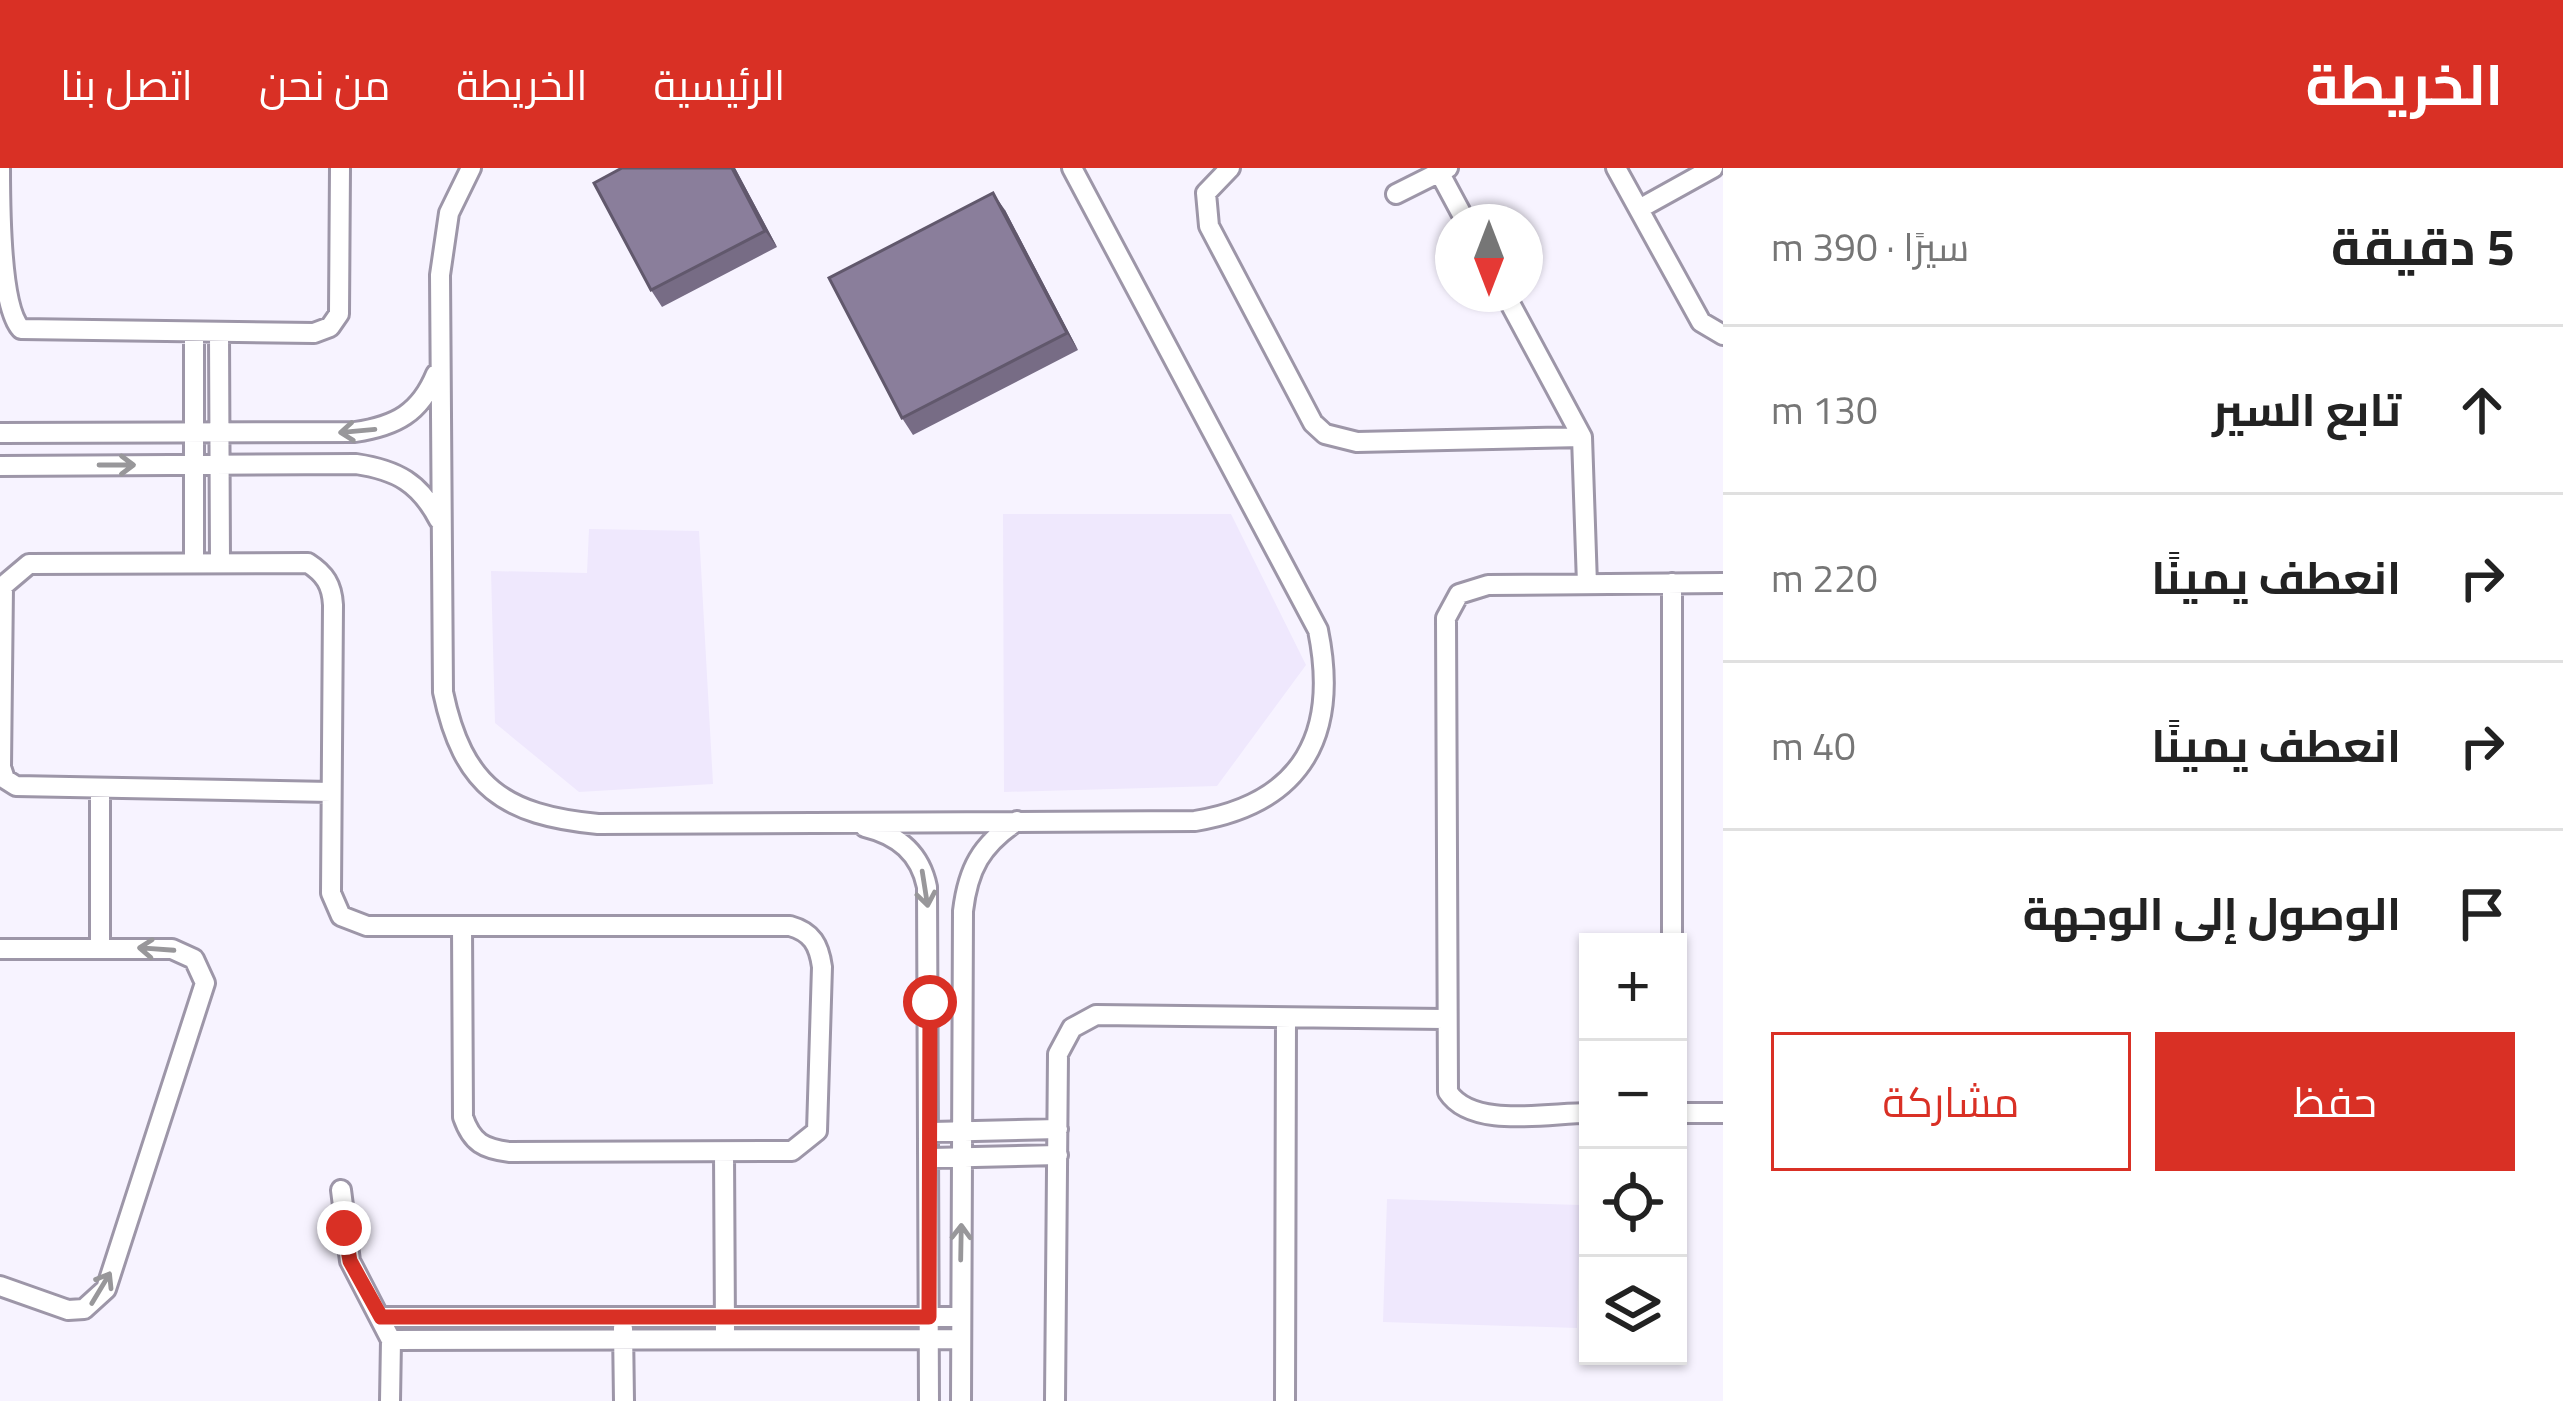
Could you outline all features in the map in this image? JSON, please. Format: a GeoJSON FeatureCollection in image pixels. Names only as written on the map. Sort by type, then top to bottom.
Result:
{"type":"FeatureCollection","features":[{"type":"Feature","properties":{"kind":"street"},"geometry":{"type":"LineString","coordinates":[[0,168],[1,296],[10,321],[40,332],[194,333],[314,333],[330,327],[340,314],[340,168]]}},
{"type":"Feature","properties":{"kind":"street"},"geometry":{"type":"LineString","coordinates":[[471,168],[456,193],[443,238],[447,710],[461,754],[498,798],[559,820],[598,824],[1195,820],[1233,814],[1258,804],[1304,762],[1325,707],[1327,674],[1318,630],[1072,168]]}},
{"type":"Feature","properties":{"kind":"street"},"geometry":{"type":"LineString","coordinates":[[1085,168],[1095,211]]}},
{"type":"Feature","properties":{"kind":"street"},"geometry":{"type":"LineString","coordinates":[[1230,168],[1206,193],[1209,226],[1324,434],[1358,442],[1582,437]]}},
{"type":"Feature","properties":{"kind":"street"},"geometry":{"type":"LineString","coordinates":[[1616,168],[1701,322],[1723,335]]}},
{"type":"Feature","properties":{"kind":"street"},"geometry":{"type":"LineString","coordinates":[[1639,208],[1713,168]]}},
{"type":"Feature","properties":{"kind":"street"},"geometry":{"type":"LineString","coordinates":[[1396,194],[1442,169],[1458,204]]}},
{"type":"Feature","properties":{"kind":"street"},"geometry":{"type":"LineString","coordinates":[[1515,312],[1582,437],[1587,584]]}},
{"type":"Feature","properties":{"kind":"street"},"geometry":{"type":"LineString","coordinates":[[194,333],[194,563]]}},
{"type":"Feature","properties":{"kind":"street"},"geometry":{"type":"LineString","coordinates":[[219,333],[220,563]]}},
{"type":"Feature","properties":{"kind":"street"},"geometry":{"type":"LineString","coordinates":[[0,433],[390,427],[420,404],[441,364]]}},
{"type":"Feature","properties":{"kind":"street"},"geometry":{"type":"LineString","coordinates":[[0,466],[385,469],[426,495],[442,526]]}},
{"type":"Feature","properties":{"kind":"street"},"geometry":{"type":"LineString","coordinates":[[331,792],[33,789],[5,779],[3,586],[28,565],[308,563],[328,581],[333,604],[331,893],[341,916],[367,926],[462,926],[803,930],[820,950],[822,967],[817,1131],[792,1151],[510,1153],[481,1145],[463,1118],[462,926]]}},
{"type":"Feature","properties":{"kind":"street"},"geometry":{"type":"LineString","coordinates":[[1672,583],[1672,933]]}},
{"type":"Feature","properties":{"kind":"street"},"geometry":{"type":"LineString","coordinates":[[1579,1113],[1479,1113],[1457,1106],[1444,1076],[1446,618],[1451,602],[1470,588],[1723,583]]}},
{"type":"Feature","properties":{"kind":"street"},"geometry":{"type":"LineString","coordinates":[[100,789],[100,946]]}},
{"type":"Feature","properties":{"kind":"street"},"geometry":{"type":"LineString","coordinates":[[961,1401],[966,883],[982,849],[1017,821]]}},
{"type":"Feature","properties":{"kind":"street"},"geometry":{"type":"LineString","coordinates":[[843,822],[885,832],[918,859],[924,874],[932,1132],[929,1401]]}},
{"type":"Feature","properties":{"kind":"street"},"geometry":{"type":"LineString","coordinates":[[0,949],[100,946],[186,952],[201,970],[202,1000],[98,1300],[84,1309],[68,1310],[0,1286]]}},
{"type":"Feature","properties":{"kind":"street"},"geometry":{"type":"LineString","coordinates":[[1055,1401],[1058,1054],[1064,1039],[1083,1019],[1096,1015],[1444,1019]]}},
{"type":"Feature","properties":{"kind":"street"},"geometry":{"type":"LineString","coordinates":[[1285,1401],[1286,1018]]}},
{"type":"Feature","properties":{"kind":"street"},"geometry":{"type":"LineString","coordinates":[[1687,1114],[1723,1114]]}},
{"type":"Feature","properties":{"kind":"street"},"geometry":{"type":"LineString","coordinates":[[932,1132],[1058,1129]]}},
{"type":"Feature","properties":{"kind":"street"},"geometry":{"type":"LineString","coordinates":[[724,1152],[725,1340]]}},
{"type":"Feature","properties":{"kind":"street"},"geometry":{"type":"LineString","coordinates":[[932,1158],[1058,1155]]}},
{"type":"Feature","properties":{"kind":"street"},"geometry":{"type":"LineString","coordinates":[[341,1190],[350,1261],[391,1340],[390,1401]]}},
{"type":"Feature","properties":{"kind":"street"},"geometry":{"type":"LineString","coordinates":[[381,1317],[960,1317]]}},
{"type":"Feature","properties":{"kind":"street"},"geometry":{"type":"LineString","coordinates":[[623,1317],[623,1401]]}},
{"type":"Feature","properties":{"kind":"street"},"geometry":{"type":"LineString","coordinates":[[391,1340],[960,1340]]}},
{"type":"Feature","properties":{"kind":"shaded area"},"geometry":{"type":"Polygon","coordinates":[[[1003,514],[1231,514],[1306,665],[1217,786],[1004,792],[1003,514]]]}},
{"type":"Feature","properties":{"kind":"shaded area"},"geometry":{"type":"Polygon","coordinates":[[[589,529],[699,531],[713,784],[579,792],[495,723],[491,571],[587,573],[589,529]]]}},
{"type":"Feature","properties":{"kind":"shaded area"},"geometry":{"type":"Polygon","coordinates":[[[1387,1199],[1579,1205],[1577,1328],[1383,1322],[1387,1199]]]}},
{"type":"Feature","properties":{"kind":"building"},"geometry":{"type":"Polygon","coordinates":[[[622,168],[732,168],[765,231],[651,290],[594,183],[622,168]]]}},
{"type":"Feature","properties":{"kind":"building"},"geometry":{"type":"Polygon","coordinates":[[[993,193],[1067,333],[902,418],[829,278],[993,193]]]}},
{"type":"Feature","properties":{"kind":"route"},"geometry":{"type":"LineString","coordinates":[[344,1228],[350,1261],[381,1317],[929,1317],[930,1002]]}}]}
